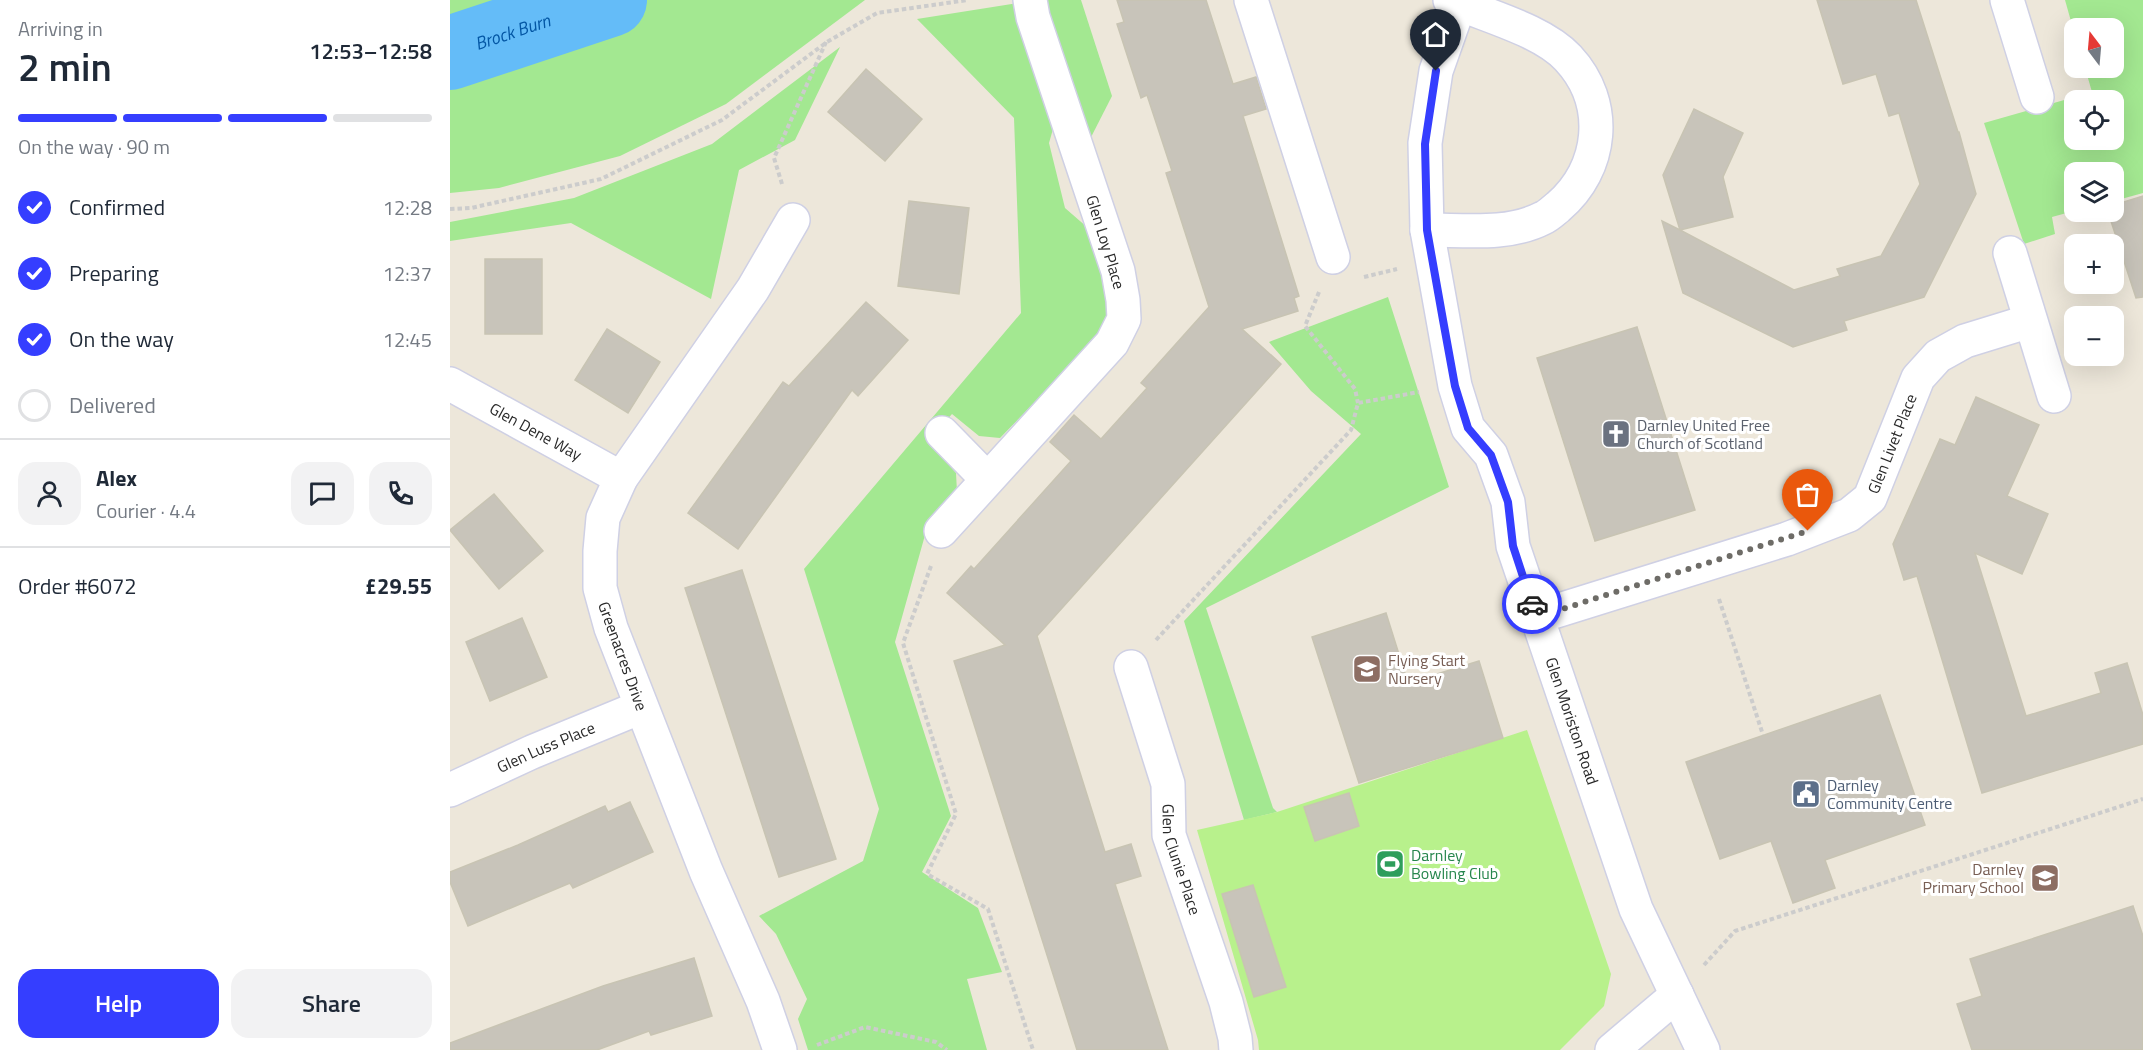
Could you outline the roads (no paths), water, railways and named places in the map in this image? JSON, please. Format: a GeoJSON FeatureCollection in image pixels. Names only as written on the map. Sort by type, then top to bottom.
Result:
{"type":"FeatureCollection","features":[{"type":"Feature","properties":{"kind":"street","name":"Glen Loy Place"},"geometry":{"type":"LineString","coordinates":[[941,531],[1112,343],[1124,319],[1124,300],[1118,272],[1030,0]]}},
{"type":"Feature","properties":{"kind":"street"},"geometry":{"type":"LineString","coordinates":[[1251,0],[1334,257]]}},
{"type":"Feature","properties":{"kind":"street"},"geometry":{"type":"LineString","coordinates":[[2007,0],[2037,97]]}},
{"type":"Feature","properties":{"kind":"street"},"geometry":{"type":"LineString","coordinates":[[1429,245],[1509,230],[1544,218],[1573,194],[1592,162],[1597,125],[1589,89],[1568,58],[1538,36],[1457,1]]}},
{"type":"Feature","properties":{"kind":"street","name":"Glen Moriston Road"},"geometry":{"type":"LineString","coordinates":[[1457,1],[1436,71],[1425,144],[1429,245],[1455,386],[1468,428],[1491,455],[1508,502],[1513,546],[1636,909],[1703,1050]]}},
{"type":"Feature","properties":{"kind":"street","name":"Greenacres Drive"},"geometry":{"type":"LineString","coordinates":[[780,1050],[763,1001],[706,871],[641,707],[611,628],[600,588],[603,518],[621,478],[753,289],[793,220]]}},
{"type":"Feature","properties":{"kind":"street"},"geometry":{"type":"LineString","coordinates":[[2010,253],[2054,396]]}},
{"type":"Feature","properties":{"kind":"street","name":"Glen Livet Place"},"geometry":{"type":"LineString","coordinates":[[1537,617],[1787,539],[1849,515],[1870,498],[1918,378],[1938,356],[1965,341],[2030,321]]}},
{"type":"Feature","properties":{"kind":"street","name":"Glen Dene Way"},"geometry":{"type":"LineString","coordinates":[[450,384],[621,478]]}},
{"type":"Feature","properties":{"kind":"street"},"geometry":{"type":"LineString","coordinates":[[942,433],[987,478]]}},
{"type":"Feature","properties":{"kind":"street","name":"Glen Clunie Place"},"geometry":{"type":"LineString","coordinates":[[1131,667],[1168,784],[1169,835],[1226,1002],[1236,1050]]}},
{"type":"Feature","properties":{"kind":"street","name":"Glen Luss Place"},"geometry":{"type":"LineString","coordinates":[[450,790],[532,752],[641,707]]}},
{"type":"Feature","properties":{"kind":"street"},"geometry":{"type":"LineString","coordinates":[[1612,1050],[1677,995]]}},
{"type":"Feature","properties":{"kind":"waterway","name":"Brock Burn"},"geometry":{"type":"LineString","coordinates":[[450,53],[610,0]]}},
{"type":"Feature","properties":{"kind":"place","name":"Darnley United Free Church of Scotland"},"geometry":{"type":"Point","coordinates":[1616,434]}},
{"type":"Feature","properties":{"kind":"place","name":"Flying Start Nursery"},"geometry":{"type":"Point","coordinates":[1367,669]}},
{"type":"Feature","properties":{"kind":"place","name":"Darnley Community Centre"},"geometry":{"type":"Point","coordinates":[1806,794]}},
{"type":"Feature","properties":{"kind":"place","name":"Darnley Bowling Club"},"geometry":{"type":"Point","coordinates":[1390,864]}},
{"type":"Feature","properties":{"kind":"place","name":"Darnley Primary School"},"geometry":{"type":"Point","coordinates":[2045,878]}}]}
